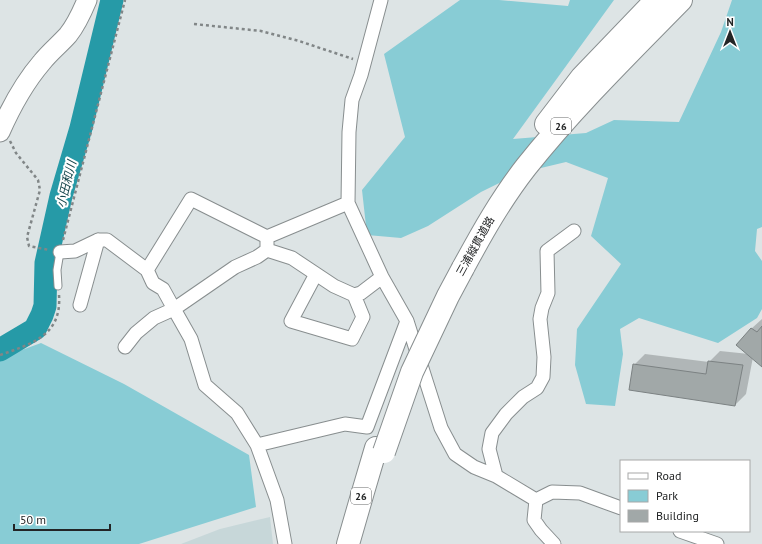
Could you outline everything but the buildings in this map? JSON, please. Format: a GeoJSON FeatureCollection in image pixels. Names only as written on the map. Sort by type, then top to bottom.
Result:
{"type":"FeatureCollection","features":[{"type":"Feature","properties":{"kind":"highway","name":"三浦縦貫道路"},"geometry":{"type":"LineString","coordinates":[[356,544],[396,394],[416,344],[490,206],[554,112],[582,77],[656,0]]}},
{"type":"Feature","properties":{"kind":"highway","name":"三浦縦貫道路"},"geometry":{"type":"LineString","coordinates":[[459,266],[495,210],[526,168],[580,104],[681,0]]}},
{"type":"Feature","properties":{"kind":"highway","name":"三浦縦貫道路"},"geometry":{"type":"LineString","coordinates":[[348,544],[362,492],[380,450]]}},
{"type":"Feature","properties":{"kind":"street"},"geometry":{"type":"LineString","coordinates":[[3,135],[11,108],[21,90],[43,61],[68,35],[83,10],[86,0]]}},
{"type":"Feature","properties":{"kind":"street"},"geometry":{"type":"LineString","coordinates":[[381,0],[352,100],[349,132],[348,203],[382,277],[407,321],[441,428],[455,454],[474,467],[496,476],[536,500]]}},
{"type":"Feature","properties":{"kind":"street"},"geometry":{"type":"LineString","coordinates":[[147,270],[191,199],[292,258],[334,286],[354,295],[361,293],[382,277]]}},
{"type":"Feature","properties":{"kind":"street"},"geometry":{"type":"LineString","coordinates":[[125,348],[136,333],[154,318],[174,309],[235,267],[257,257],[267,244],[348,203]]}},
{"type":"Feature","properties":{"kind":"street"},"geometry":{"type":"LineString","coordinates":[[496,476],[489,449],[492,433],[506,414],[523,398],[537,388],[543,377],[544,357],[540,319],[542,308],[548,293],[547,251],[574,231]]}},
{"type":"Feature","properties":{"kind":"street"},"geometry":{"type":"LineString","coordinates":[[80,305],[98,240]]}},
{"type":"Feature","properties":{"kind":"street"},"geometry":{"type":"LineString","coordinates":[[60,252],[75,251],[98,240],[107,240],[147,270],[153,283],[163,289],[191,339],[205,385],[237,413],[257,445],[277,500],[285,544]]}},
{"type":"Feature","properties":{"kind":"street"},"geometry":{"type":"LineString","coordinates":[[316,274],[291,321],[352,339],[362,317],[354,295]]}},
{"type":"Feature","properties":{"kind":"street"},"geometry":{"type":"LineString","coordinates":[[257,445],[346,424],[367,427],[407,321]]}},
{"type":"Feature","properties":{"kind":"street"},"geometry":{"type":"LineString","coordinates":[[536,500],[552,492],[580,493],[620,508]]}},
{"type":"Feature","properties":{"kind":"street"},"geometry":{"type":"LineString","coordinates":[[536,500],[534,520],[554,544]]}},
{"type":"Feature","properties":{"kind":"street"},"geometry":{"type":"LineString","coordinates":[[683,532],[717,544]]}},
{"type":"Feature","properties":{"kind":"lane"},"geometry":{"type":"LineString","coordinates":[[58,286],[56,270],[60,252]]}},
{"type":"Feature","properties":{"kind":"path"},"geometry":{"type":"LineString","coordinates":[[60,252],[125,0]]}},
{"type":"Feature","properties":{"kind":"path"},"geometry":{"type":"LineString","coordinates":[[194,24],[261,31],[299,41],[364,62]]}},
{"type":"Feature","properties":{"kind":"path"},"geometry":{"type":"LineString","coordinates":[[3,135],[11,142],[16,153],[38,180],[40,190],[27,237],[29,246],[38,248]]}},
{"type":"Feature","properties":{"kind":"path"},"geometry":{"type":"LineString","coordinates":[[0,355],[22,348],[41,339],[49,331],[57,316],[59,299],[58,286]]}},
{"type":"Feature","properties":{"kind":"shaded area"},"geometry":{"type":"Polygon","coordinates":[[[270,517],[273,544],[181,544],[220,529],[270,517]]]}},
{"type":"Feature","properties":{"kind":"green space"},"geometry":{"type":"Polygon","coordinates":[[[460,0],[499,0],[568,6],[570,0],[614,0],[513,139],[586,133],[614,120],[679,122],[721,32],[732,0],[762,0],[762,227],[757,229],[755,251],[762,261],[762,309],[757,318],[718,343],[639,318],[620,329],[623,354],[615,406],[586,404],[575,365],[577,329],[621,264],[591,236],[608,178],[566,162],[520,173],[481,192],[428,226],[401,238],[367,235],[362,190],[405,137],[384,54],[460,0]]]}},
{"type":"Feature","properties":{"kind":"green space"},"geometry":{"type":"Polygon","coordinates":[[[41,343],[124,384],[249,455],[256,507],[139,544],[0,544],[0,358],[41,343]]]}},
{"type":"Feature","properties":{"kind":"waterway","name":"小田和川"},"geometry":{"type":"LineString","coordinates":[[0,350],[35,329],[45,306],[46,263],[61,196],[81,128],[112,0]]}}]}
